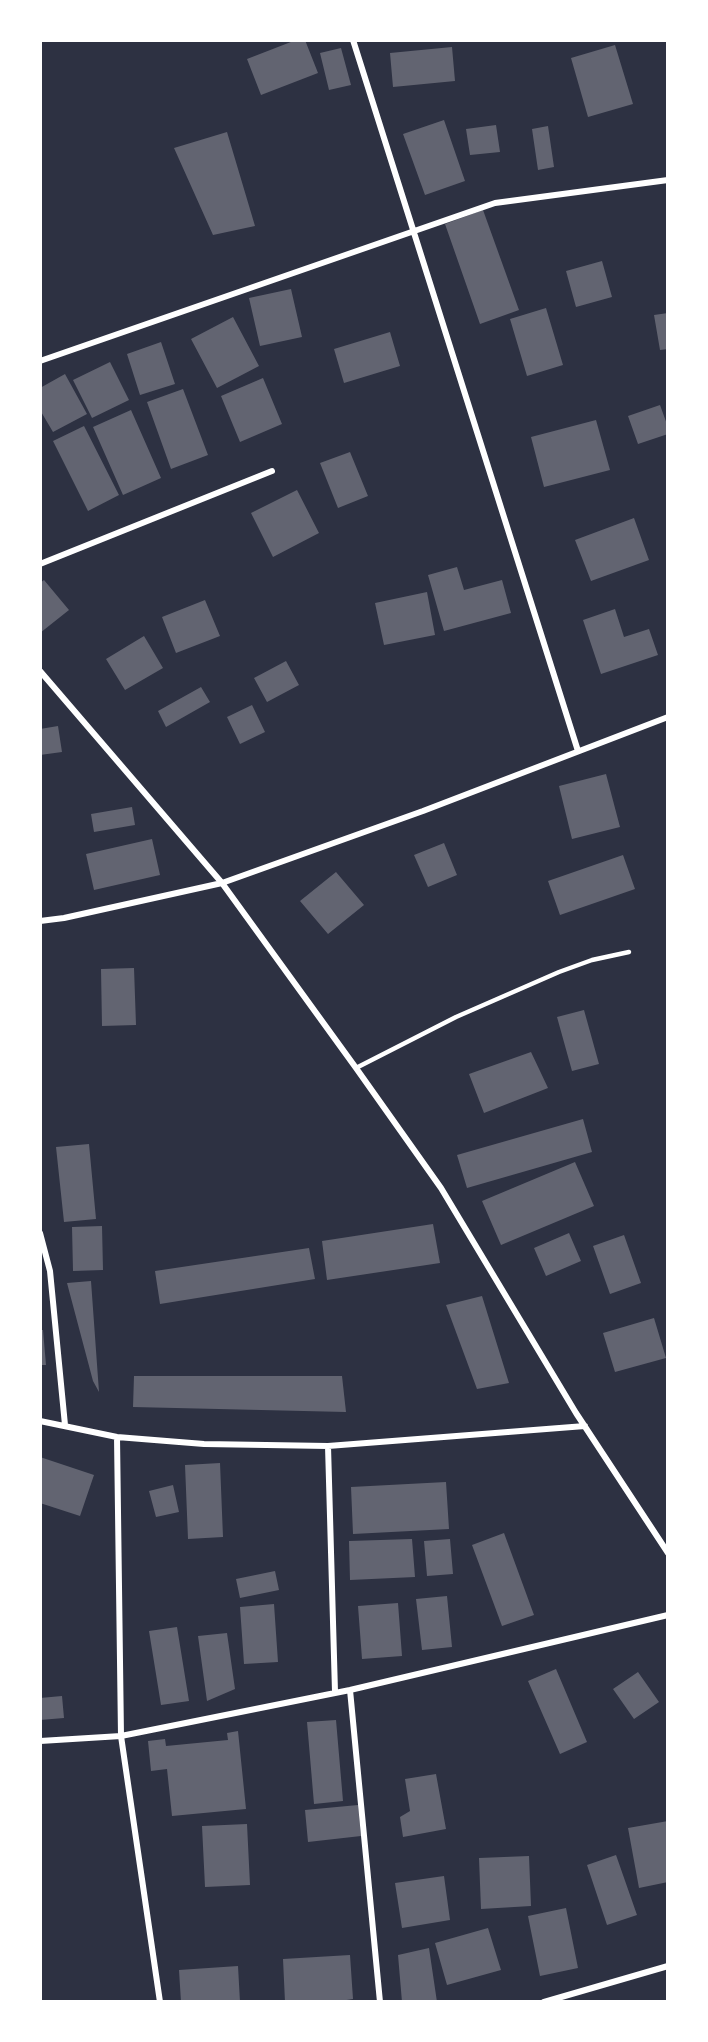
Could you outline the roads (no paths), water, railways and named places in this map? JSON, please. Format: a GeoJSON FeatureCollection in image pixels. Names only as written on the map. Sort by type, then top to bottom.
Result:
{"type":"FeatureCollection","features":[{"type":"Feature","properties":{"kind":"street"},"geometry":{"type":"LineString","coordinates":[[353,40],[578,751]]}},
{"type":"Feature","properties":{"kind":"street"},"geometry":{"type":"LineString","coordinates":[[40,362],[495,203],[668,180]]}},
{"type":"Feature","properties":{"kind":"street"},"geometry":{"type":"LineString","coordinates":[[40,564],[272,471]]}},
{"type":"Feature","properties":{"kind":"street"},"geometry":{"type":"LineString","coordinates":[[40,671],[222,883],[356,1068],[441,1188],[585,1426],[668,1553]]}},
{"type":"Feature","properties":{"kind":"street"},"geometry":{"type":"LineString","coordinates":[[40,921],[222,883],[423,811],[668,717]]}},
{"type":"Feature","properties":{"kind":"street"},"geometry":{"type":"LineString","coordinates":[[40,1233],[50,1271],[65,1425]]}},
{"type":"Feature","properties":{"kind":"street"},"geometry":{"type":"LineString","coordinates":[[40,1421],[117,1437],[204,1444],[327,1446],[585,1426]]}},
{"type":"Feature","properties":{"kind":"street"},"geometry":{"type":"LineString","coordinates":[[117,1437],[121,1736],[160,2001]]}},
{"type":"Feature","properties":{"kind":"street"},"geometry":{"type":"LineString","coordinates":[[327,1446],[335,1692]]}},
{"type":"Feature","properties":{"kind":"street"},"geometry":{"type":"LineString","coordinates":[[40,1741],[121,1736],[350,1690],[668,1615]]}},
{"type":"Feature","properties":{"kind":"street"},"geometry":{"type":"LineString","coordinates":[[350,1690],[380,2001]]}},
{"type":"Feature","properties":{"kind":"street"},"geometry":{"type":"LineString","coordinates":[[544,2001],[668,1966]]}},
{"type":"Feature","properties":{"kind":"lane"},"geometry":{"type":"LineString","coordinates":[[356,1068],[456,1017],[559,972],[592,960],[629,952]]}}]}
